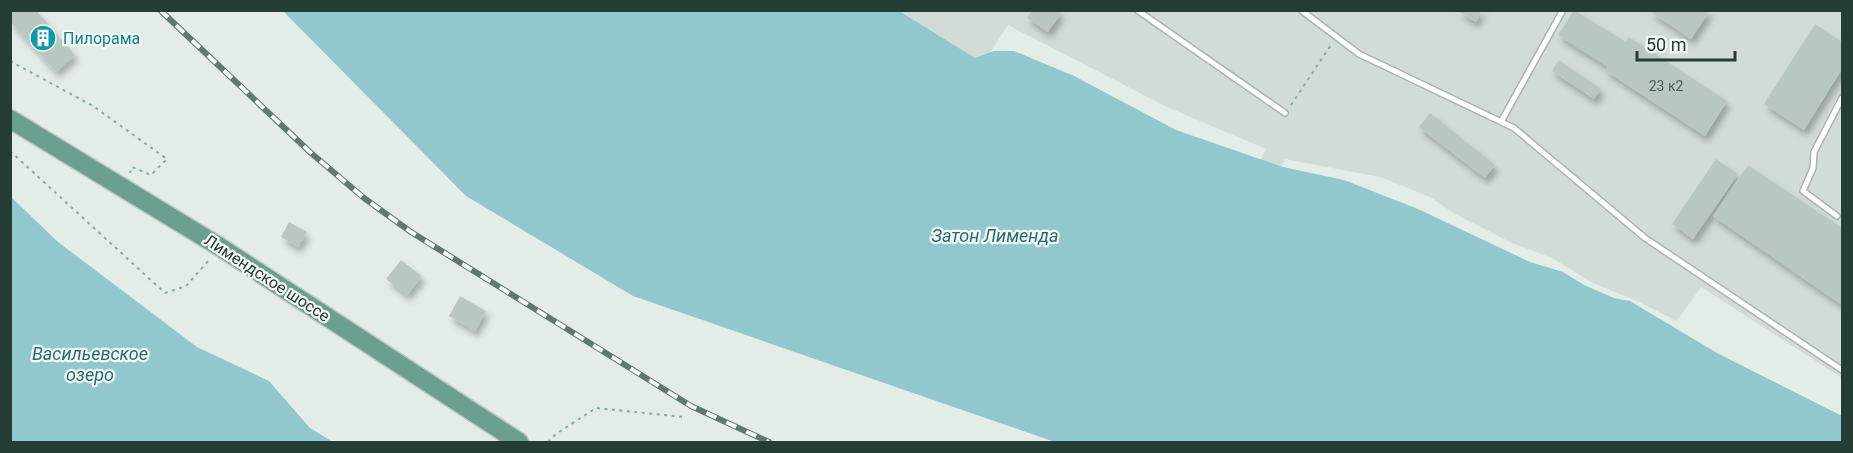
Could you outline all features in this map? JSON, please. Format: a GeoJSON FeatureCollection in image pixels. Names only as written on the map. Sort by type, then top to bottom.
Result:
{"type":"FeatureCollection","features":[{"type":"Feature","properties":{"kind":"main road","name":"Лимендское шоссе"},"geometry":{"type":"LineString","coordinates":[[10,119],[220,248],[519,442]]}},
{"type":"Feature","properties":{"kind":"lane"},"geometry":{"type":"LineString","coordinates":[[1137,10],[1285,113]]}},
{"type":"Feature","properties":{"kind":"lane"},"geometry":{"type":"LineString","coordinates":[[1301,10],[1359,54],[1502,120],[1532,141],[1653,244],[1842,370]]}},
{"type":"Feature","properties":{"kind":"lane"},"geometry":{"type":"LineString","coordinates":[[1502,120],[1563,10]]}},
{"type":"Feature","properties":{"kind":"lane"},"geometry":{"type":"LineString","coordinates":[[1837,216],[1803,191],[1814,168],[1814,152],[1842,98]]}},
{"type":"Feature","properties":{"kind":"path"},"geometry":{"type":"LineString","coordinates":[[1285,113],[1338,36]]}},
{"type":"Feature","properties":{"kind":"path"},"geometry":{"type":"LineString","coordinates":[[10,61],[93,106],[167,159],[151,175],[132,167],[124,188]]}},
{"type":"Feature","properties":{"kind":"path"},"geometry":{"type":"LineString","coordinates":[[10,151],[165,293],[186,286],[220,248]]}},
{"type":"Feature","properties":{"kind":"path"},"geometry":{"type":"LineString","coordinates":[[548,442],[556,434],[596,408],[685,417]]}},
{"type":"Feature","properties":{"kind":"shaded area"},"geometry":{"type":"Polygon","coordinates":[[[876,11],[1842,11],[1842,378],[1701,287],[1677,321],[1593,283],[1552,258],[1512,243],[1455,214],[1430,197],[1380,177],[1285,159],[1264,198],[1244,189],[1266,149],[1167,107],[1008,25],[977,73],[876,11]]]}},
{"type":"Feature","properties":{"kind":"water","name":"Затон Лименда"},"geometry":{"type":"Polygon","coordinates":[[[283,11],[899,11],[975,58],[994,51],[1014,51],[1074,76],[1176,130],[1283,167],[1344,180],[1418,209],[1530,262],[1563,272],[1584,285],[1614,298],[1630,301],[1717,353],[1842,416],[1842,442],[1055,442],[633,296],[466,196],[283,11]]]}},
{"type":"Feature","properties":{"kind":"water","name":"Васильевское озеро"},"geometry":{"type":"Polygon","coordinates":[[[11,197],[58,242],[197,347],[269,381],[310,428],[333,442],[11,442],[11,197]]]}},
{"type":"Feature","properties":{"kind":"building","name":"Пилорама"},"geometry":{"type":"Polygon","coordinates":[[[10,10],[36,10],[75,55],[56,72],[10,21],[10,10]]]}},
{"type":"Feature","properties":{"kind":"building"},"geometry":{"type":"Polygon","coordinates":[[[1032,10],[1057,10],[1061,13],[1048,32],[1027,18],[1032,10]]]}},
{"type":"Feature","properties":{"kind":"building"},"geometry":{"type":"Polygon","coordinates":[[[1456,10],[1482,10],[1476,22],[1456,10]]]}},
{"type":"Feature","properties":{"kind":"building"},"geometry":{"type":"Polygon","coordinates":[[[1574,10],[1626,42],[1629,37],[1727,101],[1705,136],[1606,71],[1608,67],[1558,35],[1574,10]]]}},
{"type":"Feature","properties":{"kind":"building"},"geometry":{"type":"Polygon","coordinates":[[[1648,10],[1710,10],[1691,39],[1648,10]]]}},
{"type":"Feature","properties":{"kind":"building"},"geometry":{"type":"Polygon","coordinates":[[[1815,24],[1842,42],[1842,69],[1804,130],[1764,104],[1815,24]]]}},
{"type":"Feature","properties":{"kind":"building"},"geometry":{"type":"Polygon","coordinates":[[[1559,60],[1601,89],[1594,99],[1552,71],[1559,60]]]}},
{"type":"Feature","properties":{"kind":"building"},"geometry":{"type":"Polygon","coordinates":[[[1430,113],[1495,165],[1485,178],[1419,127],[1430,113]]]}},
{"type":"Feature","properties":{"kind":"building"},"geometry":{"type":"Polygon","coordinates":[[[1716,159],[1738,174],[1693,239],[1672,224],[1716,159]]]}},
{"type":"Feature","properties":{"kind":"building"},"geometry":{"type":"Polygon","coordinates":[[[1748,165],[1842,228],[1842,305],[1713,216],[1748,165]]]}},
{"type":"Feature","properties":{"kind":"building"},"geometry":{"type":"Polygon","coordinates":[[[289,222],[307,232],[298,247],[281,237],[289,222]]]}},
{"type":"Feature","properties":{"kind":"building"},"geometry":{"type":"Polygon","coordinates":[[[401,260],[422,276],[407,295],[386,279],[401,260]]]}},
{"type":"Feature","properties":{"kind":"building"},"geometry":{"type":"Polygon","coordinates":[[[460,296],[486,311],[475,331],[449,316],[460,296]]]}},
{"type":"Feature","properties":{"kind":"railway"},"geometry":{"type":"LineString","coordinates":[[160,10],[311,153],[364,198],[411,232],[691,406],[769,442]]}},
{"type":"Feature","properties":{"kind":"place","name":"Пилорама"},"geometry":{"type":"Point","coordinates":[43,38]}}]}
